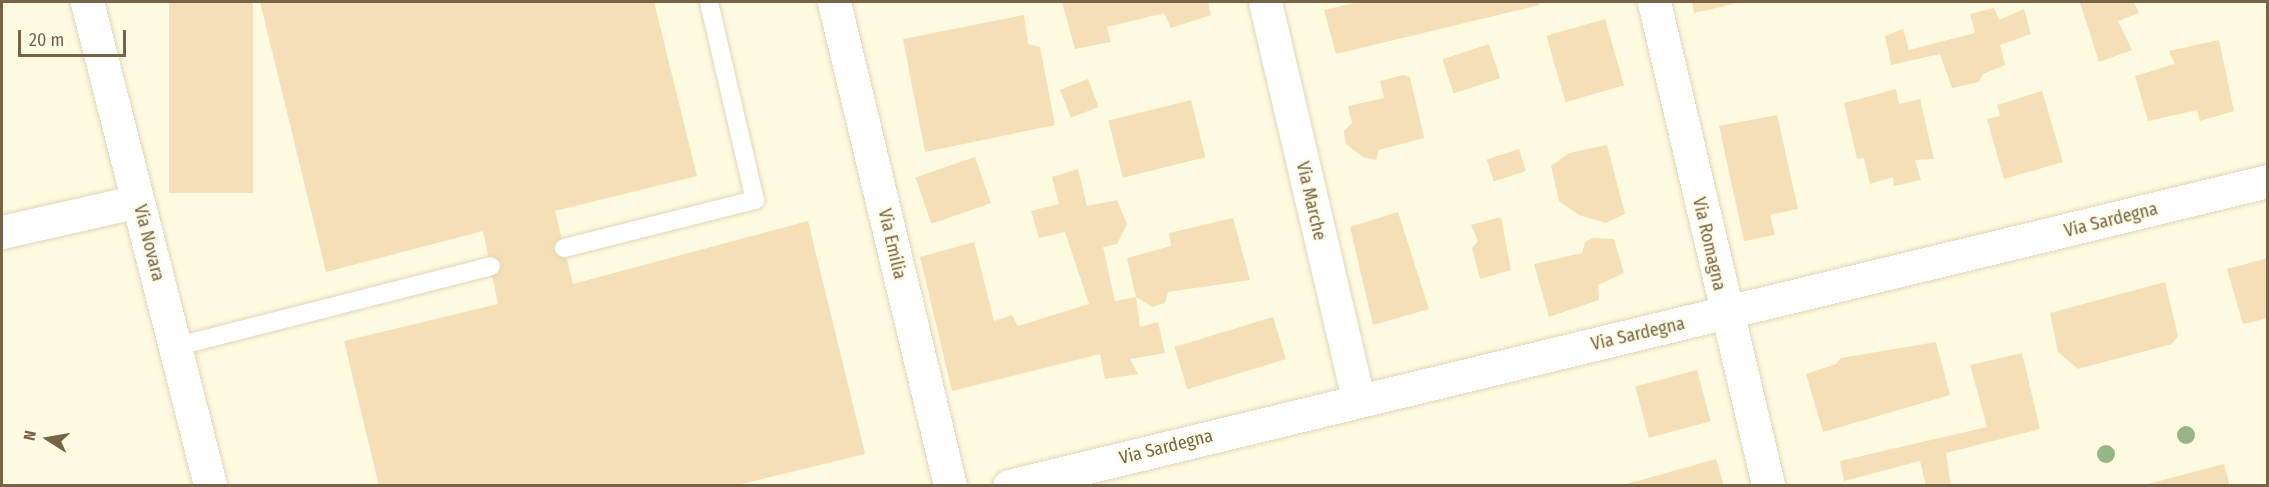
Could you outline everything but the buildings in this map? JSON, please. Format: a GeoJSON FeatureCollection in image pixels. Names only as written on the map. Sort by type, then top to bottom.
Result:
{"type":"FeatureCollection","features":[{"type":"Feature","properties":{"kind":"street","name":"Via Novara"},"geometry":{"type":"LineString","coordinates":[[87,2],[210,486]]}},
{"type":"Feature","properties":{"kind":"street","name":"Via Emilia"},"geometry":{"type":"LineString","coordinates":[[834,2],[950,486]]}},
{"type":"Feature","properties":{"kind":"street","name":"Via Marche"},"geometry":{"type":"LineString","coordinates":[[1265,2],[1358,400]]}},
{"type":"Feature","properties":{"kind":"street","name":"Via Romagna"},"geometry":{"type":"LineString","coordinates":[[1654,2],[1725,314],[1768,486]]}},
{"type":"Feature","properties":{"kind":"street","name":"Via Sardegna"},"geometry":{"type":"LineString","coordinates":[[1009,486],[2268,181]]}},
{"type":"Feature","properties":{"kind":"street"},"geometry":{"type":"LineString","coordinates":[[2,232],[138,201]]}},
{"type":"Feature","properties":{"kind":"lane"},"geometry":{"type":"LineString","coordinates":[[564,248],[755,200],[710,2]]}},
{"type":"Feature","properties":{"kind":"lane"},"geometry":{"type":"LineString","coordinates":[[174,347],[491,266]]}}]}
